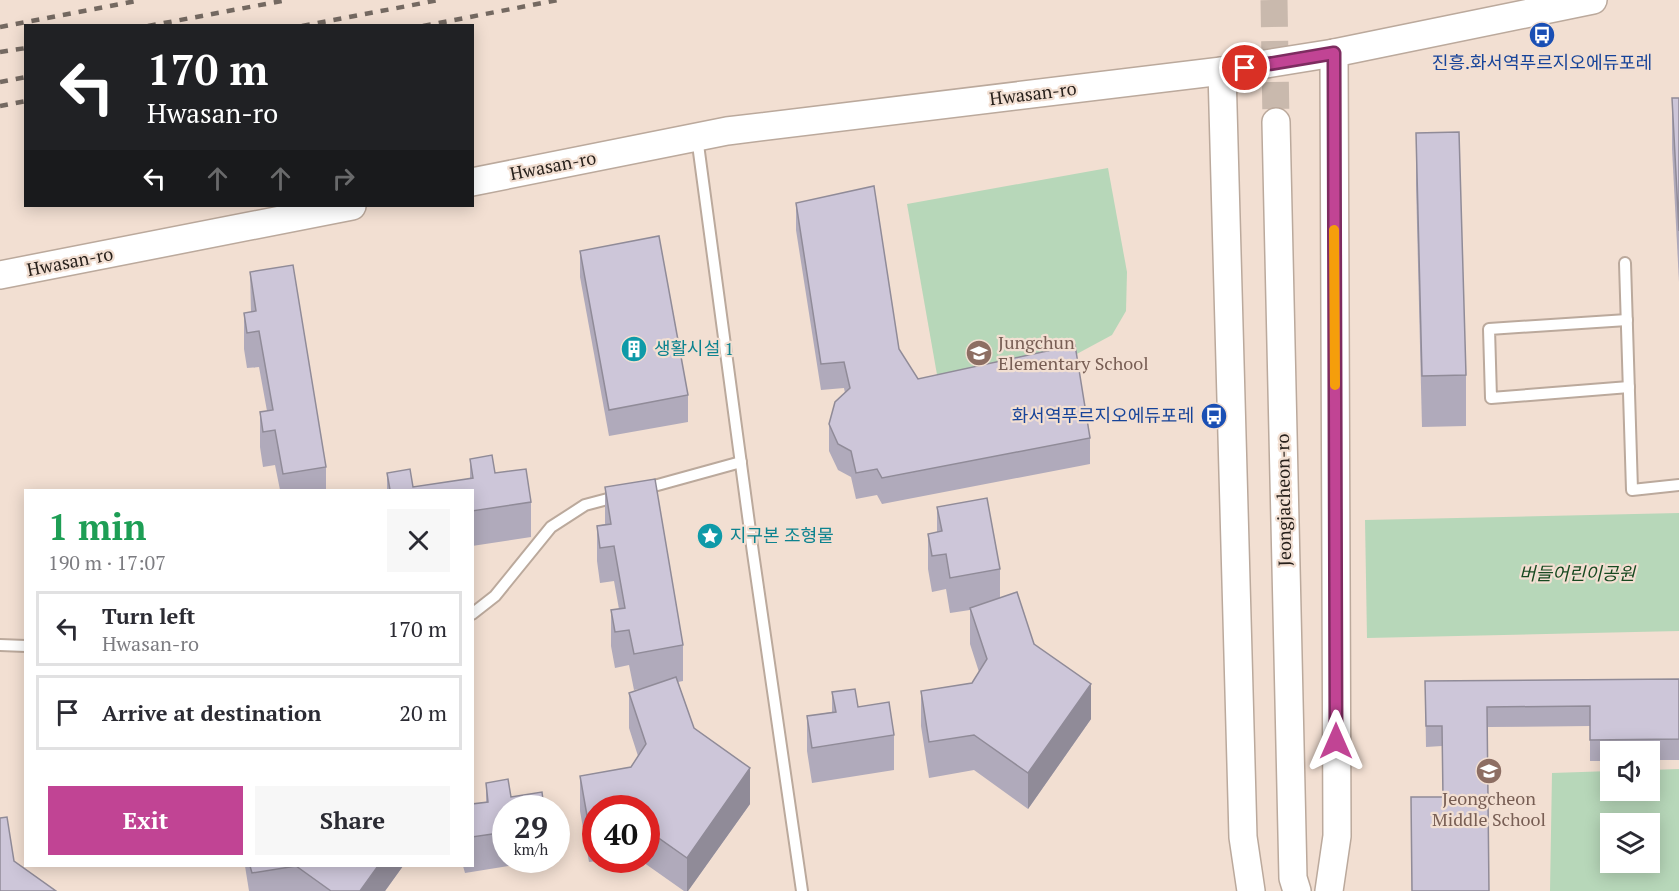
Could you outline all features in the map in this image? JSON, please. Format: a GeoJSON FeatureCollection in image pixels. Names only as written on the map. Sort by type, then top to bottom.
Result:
{"type":"FeatureCollection","features":[{"type":"Feature","properties":{"kind":"street","name":"Hwasan-ro"},"geometry":{"type":"LineString","coordinates":[[474,182],[727,131],[1222,71],[1334,53],[1593,0]]}},
{"type":"Feature","properties":{"kind":"street"},"geometry":{"type":"LineString","coordinates":[[1329,891],[1337,836],[1334,53]]}},
{"type":"Feature","properties":{"kind":"street"},"geometry":{"type":"LineString","coordinates":[[1222,71],[1243,825],[1251,891]]}},
{"type":"Feature","properties":{"kind":"street","name":"Jeongjacheon-ro"},"geometry":{"type":"LineString","coordinates":[[1276,122],[1292,887]]}},
{"type":"Feature","properties":{"kind":"street","name":"Hwasan-ro"},"geometry":{"type":"LineString","coordinates":[[0,275],[347,207]]}},
{"type":"Feature","properties":{"kind":"lane"},"geometry":{"type":"LineString","coordinates":[[698,137],[741,462],[802,891]]}},
{"type":"Feature","properties":{"kind":"lane"},"geometry":{"type":"LineString","coordinates":[[1625,263],[1632,490],[1679,485]]}},
{"type":"Feature","properties":{"kind":"lane"},"geometry":{"type":"LineString","coordinates":[[1627,320],[1489,329],[1491,398],[1629,387]]}},
{"type":"Feature","properties":{"kind":"lane"},"geometry":{"type":"LineString","coordinates":[[474,612],[495,596],[551,527],[585,505],[741,462]]}},
{"type":"Feature","properties":{"kind":"lane"},"geometry":{"type":"LineString","coordinates":[[0,645],[24,646]]}},
{"type":"Feature","properties":{"kind":"green space"},"geometry":{"type":"Polygon","coordinates":[[[1108,168],[1127,272],[1126,311],[1112,335],[1073,356],[939,386],[907,204],[1108,168]]]}},
{"type":"Feature","properties":{"kind":"green space","name":"버들어린이공원"},"geometry":{"type":"Polygon","coordinates":[[[1679,513],[1679,631],[1367,638],[1365,520],[1679,513]]]}},
{"type":"Feature","properties":{"kind":"green space"},"geometry":{"type":"Polygon","coordinates":[[[1679,769],[1679,891],[1550,891],[1552,773],[1600,771],[1600,801],[1660,801],[1660,770],[1679,769]]]}},
{"type":"Feature","properties":{"kind":"building"},"geometry":{"type":"Polygon","coordinates":[[[1672,98],[1679,98],[1679,231],[1672,98]]]}},
{"type":"Feature","properties":{"kind":"building"},"geometry":{"type":"Polygon","coordinates":[[[1459,132],[1466,375],[1422,376],[1416,133],[1459,132]]]}},
{"type":"Feature","properties":{"kind":"building"},"geometry":{"type":"Polygon","coordinates":[[[874,186],[899,349],[918,379],[1075,345],[1090,438],[882,478],[877,469],[856,473],[851,451],[838,444],[829,424],[835,402],[850,388],[844,362],[821,364],[796,203],[874,186]]]}},
{"type":"Feature","properties":{"kind":"building","name":"생활시설 1"},"geometry":{"type":"Polygon","coordinates":[[[659,236],[688,395],[609,410],[580,251],[659,236]]]}},
{"type":"Feature","properties":{"kind":"building"},"geometry":{"type":"Polygon","coordinates":[[[293,265],[326,467],[283,474],[275,430],[263,432],[260,412],[273,410],[259,331],[247,333],[244,313],[256,311],[250,272],[293,265]]]}},
{"type":"Feature","properties":{"kind":"building"},"geometry":{"type":"Polygon","coordinates":[[[492,455],[495,473],[526,469],[531,502],[474,511],[474,489],[390,489],[387,473],[410,469],[413,487],[473,478],[470,459],[492,455]]]}},
{"type":"Feature","properties":{"kind":"building"},"geometry":{"type":"Polygon","coordinates":[[[655,479],[683,645],[634,654],[629,630],[615,632],[611,610],[625,608],[614,546],[600,548],[597,526],[611,524],[605,487],[655,479]]]}},
{"type":"Feature","properties":{"kind":"building"},"geometry":{"type":"Polygon","coordinates":[[[987,498],[1000,569],[950,578],[946,554],[932,556],[928,534],[942,531],[937,507],[987,498]]]}},
{"type":"Feature","properties":{"kind":"building"},"geometry":{"type":"Polygon","coordinates":[[[1017,592],[1034,644],[1091,684],[1028,773],[974,735],[929,742],[921,691],[972,683],[987,659],[970,608],[1017,592]]]}},
{"type":"Feature","properties":{"kind":"building"},"geometry":{"type":"Polygon","coordinates":[[[676,677],[694,728],[750,768],[687,858],[660,839],[660,795],[583,795],[580,776],[631,767],[646,744],[629,693],[676,677]]]}},
{"type":"Feature","properties":{"kind":"building"},"geometry":{"type":"Polygon","coordinates":[[[1679,679],[1679,739],[1590,740],[1590,706],[1487,707],[1489,891],[1412,891],[1411,797],[1443,797],[1442,726],[1426,726],[1425,681],[1679,679]]]}},
{"type":"Feature","properties":{"kind":"building"},"geometry":{"type":"Polygon","coordinates":[[[855,689],[858,707],[889,702],[894,735],[812,748],[807,716],[836,712],[832,692],[855,689]]]}},
{"type":"Feature","properties":{"kind":"building"},"geometry":{"type":"Polygon","coordinates":[[[508,779],[511,795],[492,795],[492,834],[474,837],[474,804],[488,802],[486,783],[508,779]]]}},
{"type":"Feature","properties":{"kind":"building"},"geometry":{"type":"Polygon","coordinates":[[[542,792],[542,795],[523,795],[542,792]]]}},
{"type":"Feature","properties":{"kind":"building"},"geometry":{"type":"Polygon","coordinates":[[[7,817],[14,861],[56,891],[0,891],[0,818],[7,817]]]}},
{"type":"Feature","properties":{"kind":"building"},"geometry":{"type":"Polygon","coordinates":[[[250,867],[290,867],[252,873],[250,867]]]}},
{"type":"Feature","properties":{"kind":"building"},"geometry":{"type":"Polygon","coordinates":[[[297,867],[377,867],[360,891],[331,891],[297,867]]]}},
{"type":"Feature","properties":{"kind":"tunnel"},"geometry":{"type":"LineString","coordinates":[[1274,0],[1276,122]]}},
{"type":"Feature","properties":{"kind":"railway"},"geometry":{"type":"LineString","coordinates":[[0,27],[141,0]]}},
{"type":"Feature","properties":{"kind":"railway"},"geometry":{"type":"LineString","coordinates":[[159,24],[287,0]]}},
{"type":"Feature","properties":{"kind":"railway"},"geometry":{"type":"LineString","coordinates":[[313,24],[439,0]]}},
{"type":"Feature","properties":{"kind":"railway"},"geometry":{"type":"LineString","coordinates":[[433,24],[558,0]]}},
{"type":"Feature","properties":{"kind":"railway"},"geometry":{"type":"LineString","coordinates":[[0,52],[24,48]]}},
{"type":"Feature","properties":{"kind":"railway"},"geometry":{"type":"LineString","coordinates":[[0,82],[24,77]]}},
{"type":"Feature","properties":{"kind":"railway"},"geometry":{"type":"LineString","coordinates":[[0,106],[24,101]]}},
{"type":"Feature","properties":{"kind":"slow traffic"},"geometry":{"type":"LineString","coordinates":[[1334,230],[1335,385]]}},
{"type":"Feature","properties":{"kind":"place","name":"진흥.화서역푸르지오에듀포레"},"geometry":{"type":"Point","coordinates":[1542,35]}},
{"type":"Feature","properties":{"kind":"place","name":"생활시설 1"},"geometry":{"type":"Point","coordinates":[634,349]}},
{"type":"Feature","properties":{"kind":"place","name":"Jungchun Elementary School"},"geometry":{"type":"Point","coordinates":[979,353]}},
{"type":"Feature","properties":{"kind":"place","name":"화서역푸르지오에듀포레"},"geometry":{"type":"Point","coordinates":[1214,416]}},
{"type":"Feature","properties":{"kind":"place","name":"지구본 조형물"},"geometry":{"type":"Point","coordinates":[710,536]}},
{"type":"Feature","properties":{"kind":"place","name":"Jeongcheon Middle School"},"geometry":{"type":"Point","coordinates":[1489,771]}},
{"type":"Feature","properties":{"kind":"route"},"geometry":{"type":"LineString","coordinates":[[1245,68],[1334,53],[1336,741]]}}]}
